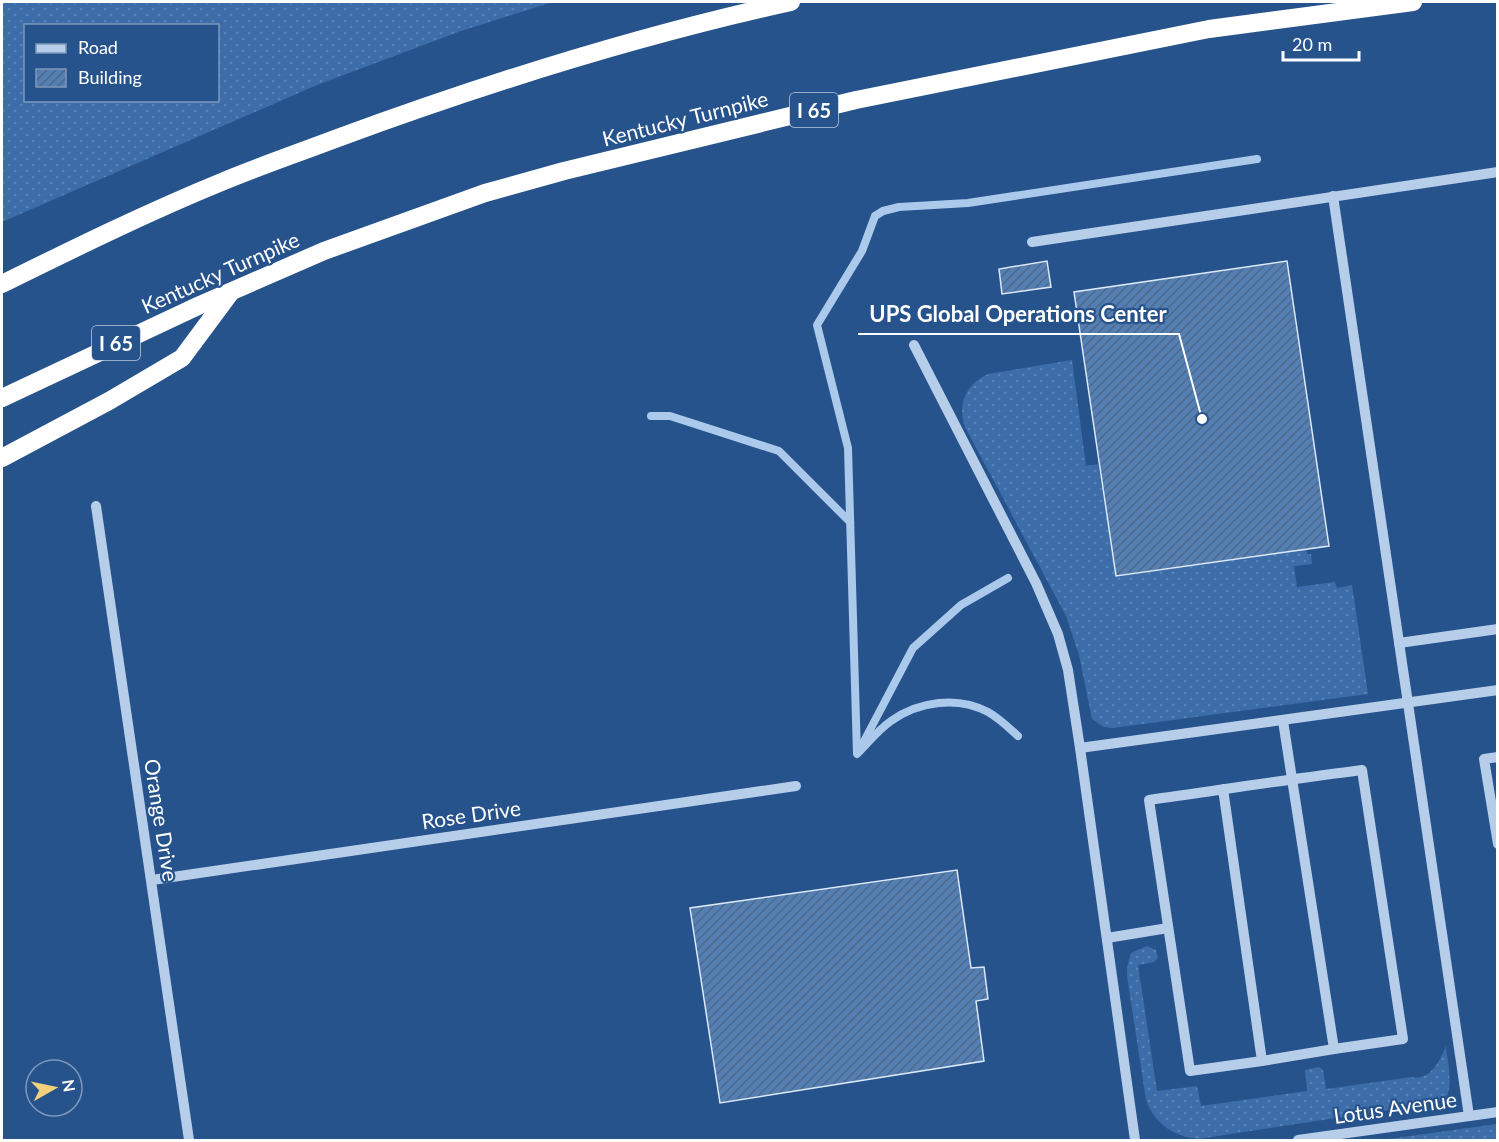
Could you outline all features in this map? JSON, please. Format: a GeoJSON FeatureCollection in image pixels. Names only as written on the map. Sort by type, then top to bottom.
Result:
{"type":"FeatureCollection","features":[{"type":"Feature","properties":{"kind":"highway"},"geometry":{"type":"LineString","coordinates":[[2,284],[100,236],[225,181],[429,104],[579,56],[704,21],[791,2]]}},
{"type":"Feature","properties":{"kind":"highway","name":"Kentucky Turnpike"},"geometry":{"type":"LineString","coordinates":[[2,398],[232,291],[356,240],[485,193],[564,171],[856,100],[1209,29],[1413,2]]}},
{"type":"Feature","properties":{"kind":"highway"},"geometry":{"type":"LineString","coordinates":[[2,458],[109,401],[182,358],[232,291]]}},
{"type":"Feature","properties":{"kind":"street"},"geometry":{"type":"LineString","coordinates":[[1032,242],[1497,172]]}},
{"type":"Feature","properties":{"kind":"street"},"geometry":{"type":"LineString","coordinates":[[1333,196],[1469,1116]]}},
{"type":"Feature","properties":{"kind":"street"},"geometry":{"type":"LineString","coordinates":[[914,345],[1036,584],[1058,634],[1068,670],[1080,748],[1135,1140]]}},
{"type":"Feature","properties":{"kind":"street","name":"Orange Drive"},"geometry":{"type":"LineString","coordinates":[[96,506],[189,1140]]}},
{"type":"Feature","properties":{"kind":"street"},"geometry":{"type":"LineString","coordinates":[[1399,643],[1497,629]]}},
{"type":"Feature","properties":{"kind":"street"},"geometry":{"type":"LineString","coordinates":[[1080,748],[1497,690]]}},
{"type":"Feature","properties":{"kind":"street"},"geometry":{"type":"LineString","coordinates":[[1283,721],[1334,1049]]}},
{"type":"Feature","properties":{"kind":"street"},"geometry":{"type":"LineString","coordinates":[[1497,757],[1484,759],[1497,844]]}},
{"type":"Feature","properties":{"kind":"street"},"geometry":{"type":"LineString","coordinates":[[1362,770],[1403,1040],[1190,1071],[1149,800],[1292,779],[1362,770]]}},
{"type":"Feature","properties":{"kind":"street","name":"Rose Drive"},"geometry":{"type":"LineString","coordinates":[[152,880],[796,786]]}},
{"type":"Feature","properties":{"kind":"street"},"geometry":{"type":"LineString","coordinates":[[1222,789],[1262,1061]]}},
{"type":"Feature","properties":{"kind":"street"},"geometry":{"type":"LineString","coordinates":[[1107,938],[1168,928]]}},
{"type":"Feature","properties":{"kind":"street","name":"Lotus Avenue"},"geometry":{"type":"LineString","coordinates":[[1298,1140],[1497,1112]]}},
{"type":"Feature","properties":{"kind":"shaded area"},"geometry":{"type":"Polygon","coordinates":[[[2,2],[553,2],[461,31],[317,85],[2,222],[2,2]]]}},
{"type":"Feature","properties":{"kind":"shaded area"},"geometry":{"type":"Polygon","coordinates":[[[1072,360],[1086,466],[1098,464],[1116,575],[1306,549],[1307,554],[1311,554],[1312,564],[1294,566],[1297,587],[1335,582],[1337,588],[1352,585],[1368,694],[1113,728],[1104,727],[1092,719],[1079,655],[1066,616],[965,427],[962,410],[969,389],[980,378],[988,374],[1072,360]]]}},
{"type":"Feature","properties":{"kind":"shaded area"},"geometry":{"type":"Polygon","coordinates":[[[1147,946],[1156,950],[1158,958],[1154,962],[1138,965],[1157,1091],[1197,1086],[1201,1106],[1307,1091],[1305,1070],[1319,1067],[1323,1070],[1326,1089],[1418,1077],[1434,1069],[1446,1046],[1449,1067],[1447,1096],[1441,1101],[1428,1104],[1198,1139],[1173,1132],[1154,1116],[1146,1100],[1127,976],[1131,953],[1147,946]]]}},
{"type":"Feature","properties":{"kind":"shaded area"},"geometry":{"type":"Polygon","coordinates":[[[1497,1124],[1497,1140],[1381,1140],[1497,1124]]]}},
{"type":"Feature","properties":{"kind":"building"},"geometry":{"type":"Polygon","coordinates":[[[1047,261],[1051,287],[1002,294],[999,269],[1047,261]]]}},
{"type":"Feature","properties":{"kind":"building"},"geometry":{"type":"Polygon","coordinates":[[[1287,261],[1329,546],[1116,576],[1074,292],[1287,261]]]}},
{"type":"Feature","properties":{"kind":"building"},"geometry":{"type":"Polygon","coordinates":[[[957,870],[971,968],[984,967],[988,999],[976,1001],[984,1061],[720,1103],[690,908],[957,870]]]}},
{"type":"Feature","properties":{"kind":"waterway"},"geometry":{"type":"LineString","coordinates":[[1018,736],[988,712],[964,704],[939,703],[902,714],[877,732],[857,754],[848,448],[817,325],[862,251],[875,216],[883,211],[899,207],[968,203],[1257,159]]}},
{"type":"Feature","properties":{"kind":"waterway"},"geometry":{"type":"LineString","coordinates":[[651,416],[670,416],[779,451],[850,522]]}},
{"type":"Feature","properties":{"kind":"waterway"},"geometry":{"type":"LineString","coordinates":[[862,745],[913,648],[961,605],[1008,578]]}},
{"type":"Feature","properties":{"kind":"place","name":"UPS Global Operations Center"},"geometry":{"type":"Point","coordinates":[1202,419]}}]}
